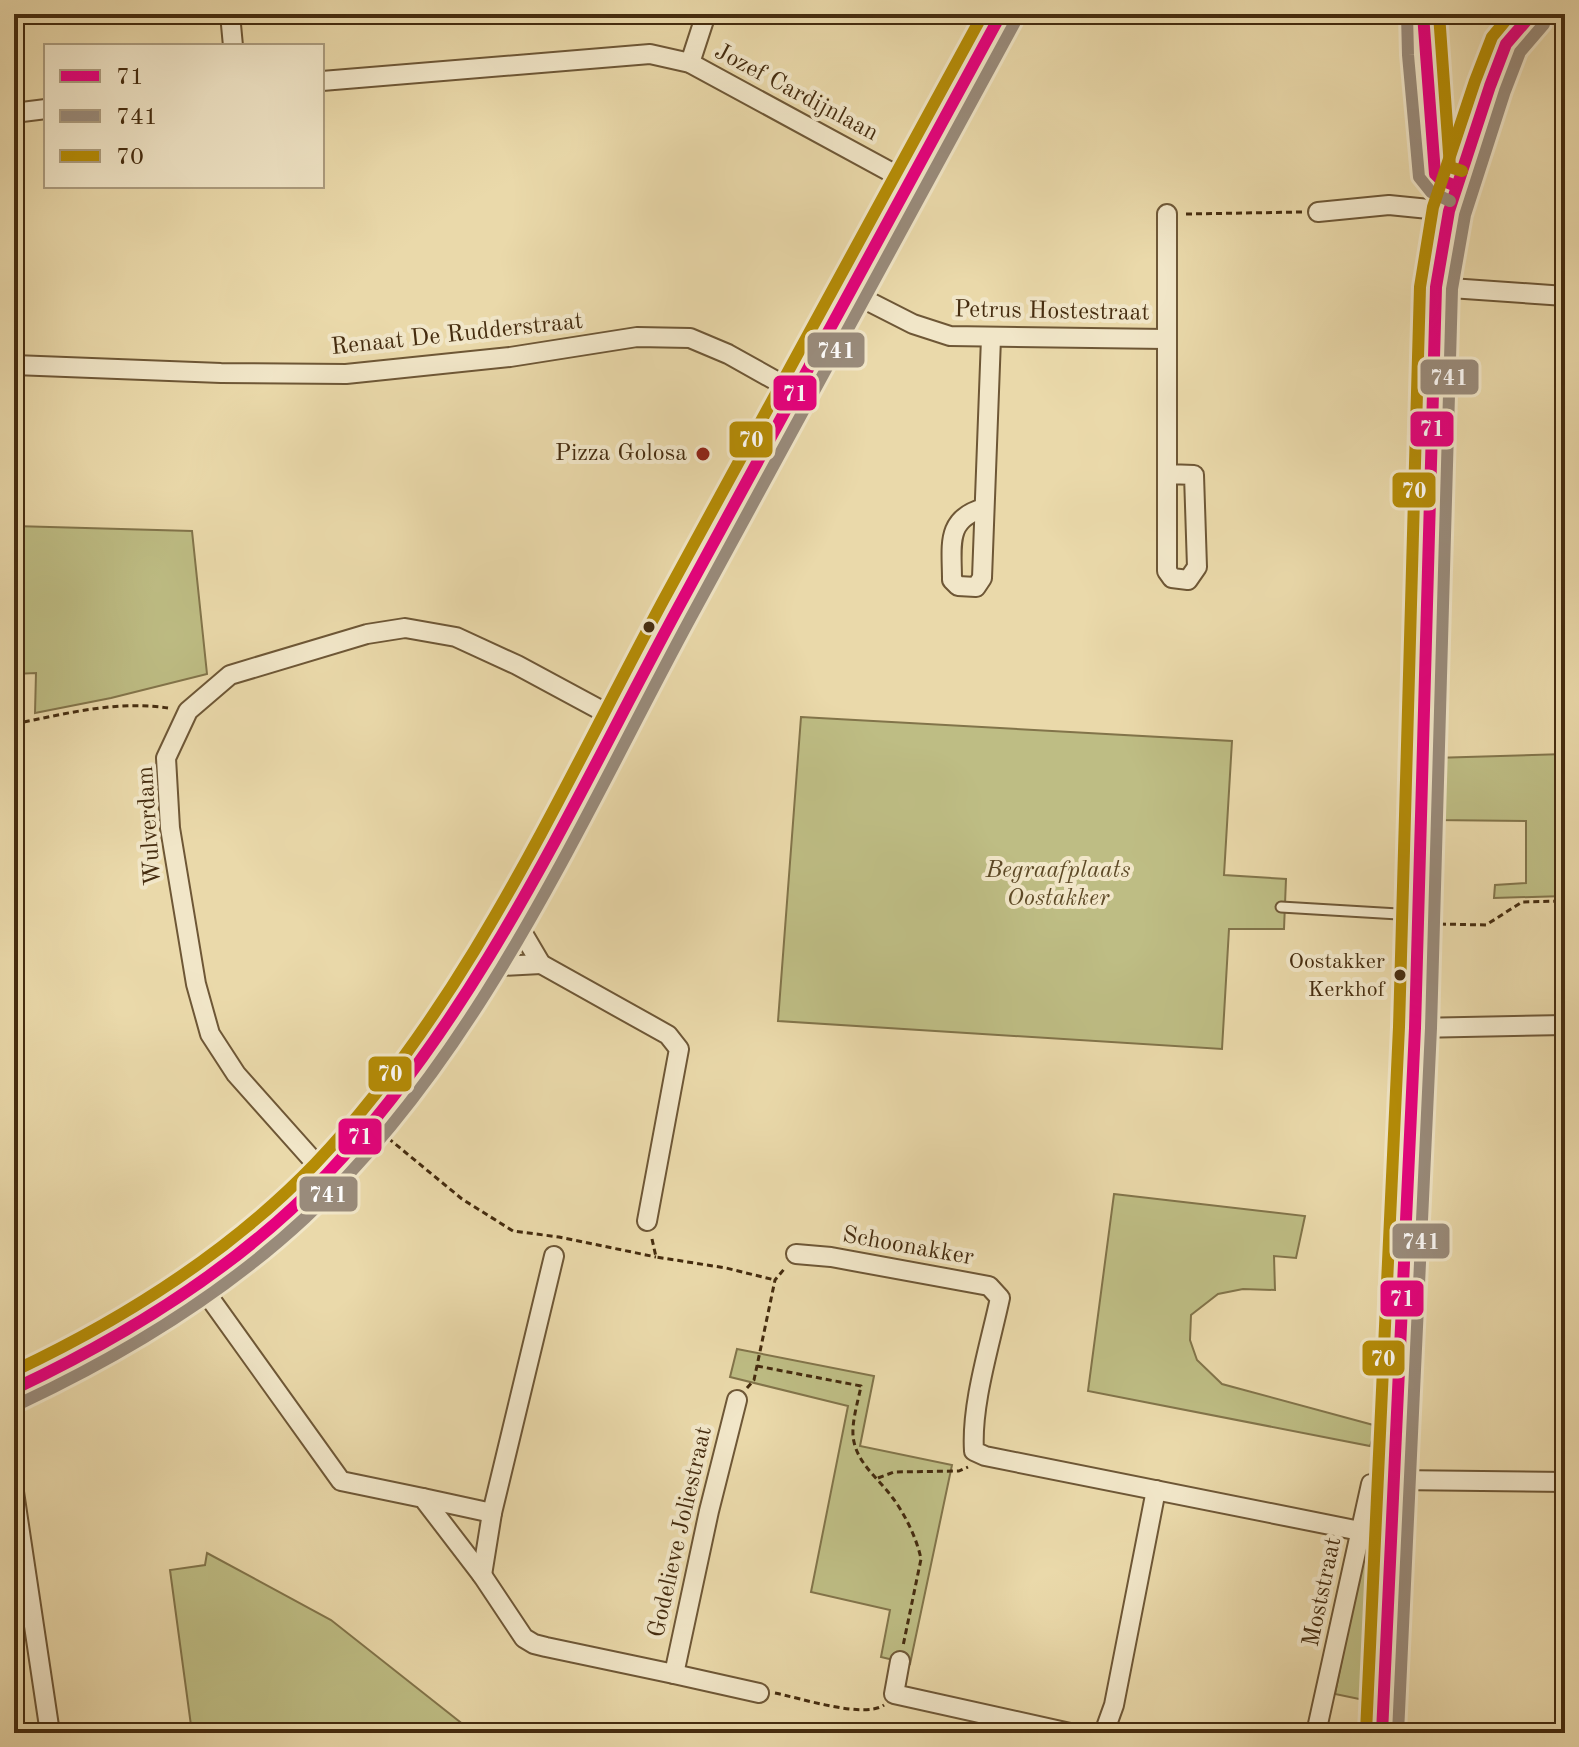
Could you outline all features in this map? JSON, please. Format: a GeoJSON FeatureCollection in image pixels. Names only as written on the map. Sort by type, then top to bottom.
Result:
{"type":"FeatureCollection","features":[{"type":"Feature","properties":{"kind":"street"},"geometry":{"type":"LineString","coordinates":[[230,14],[233,44]]}},
{"type":"Feature","properties":{"kind":"street"},"geometry":{"type":"LineString","coordinates":[[690,63],[706,14]]}},
{"type":"Feature","properties":{"kind":"street"},"geometry":{"type":"LineString","coordinates":[[14,1389],[107,1341],[199,1283],[252,1242],[326,1175],[422,1057],[480,967],[619,720],[1001,14]]}},
{"type":"Feature","properties":{"kind":"street"},"geometry":{"type":"LineString","coordinates":[[1423,14],[1435,174],[1452,198]]}},
{"type":"Feature","properties":{"kind":"street"},"geometry":{"type":"LineString","coordinates":[[1382,1733],[1415,1028],[1436,287],[1452,198],[1506,44],[1532,14]]}},
{"type":"Feature","properties":{"kind":"street","name":"Jozef Cardijnlaan"},"geometry":{"type":"LineString","coordinates":[[324,81],[650,54],[690,63],[909,182]]}},
{"type":"Feature","properties":{"kind":"street"},"geometry":{"type":"LineString","coordinates":[[14,113],[44,109]]}},
{"type":"Feature","properties":{"kind":"street"},"geometry":{"type":"LineString","coordinates":[[1318,212],[1452,198]]}},
{"type":"Feature","properties":{"kind":"street"},"geometry":{"type":"LineString","coordinates":[[1167,214],[1166,339],[1167,571],[1172,578],[1188,580],[1197,567],[1194,475],[1167,474]]}},
{"type":"Feature","properties":{"kind":"street"},"geometry":{"type":"LineString","coordinates":[[1436,287],[1565,296]]}},
{"type":"Feature","properties":{"kind":"street","name":"Petrus Hostestraat"},"geometry":{"type":"LineString","coordinates":[[850,292],[913,324],[950,336],[1166,339]]}},
{"type":"Feature","properties":{"kind":"street","name":"Renaat De Rudderstraat"},"geometry":{"type":"LineString","coordinates":[[14,365],[133,371],[346,374],[510,357],[637,337],[690,338],[728,354],[796,392]]}},
{"type":"Feature","properties":{"kind":"street"},"geometry":{"type":"LineString","coordinates":[[984,508],[991,338]]}},
{"type":"Feature","properties":{"kind":"street","name":"Wulverdam"},"geometry":{"type":"LineString","coordinates":[[326,1175],[236,1074],[210,1034],[196,984],[170,828],[166,758],[188,711],[230,675],[367,634],[405,628],[456,637],[517,665],[619,720]]}},
{"type":"Feature","properties":{"kind":"street"},"geometry":{"type":"LineString","coordinates":[[511,913],[541,964],[668,1035],[679,1049],[647,1221]]}},
{"type":"Feature","properties":{"kind":"street"},"geometry":{"type":"LineString","coordinates":[[480,967],[541,964]]}},
{"type":"Feature","properties":{"kind":"street"},"geometry":{"type":"LineString","coordinates":[[1415,1028],[1565,1025]]}},
{"type":"Feature","properties":{"kind":"street","name":"Schoonakker"},"geometry":{"type":"LineString","coordinates":[[796,1254],[847,1259],[989,1286],[1000,1298],[973,1440],[974,1451],[985,1456]]}},
{"type":"Feature","properties":{"kind":"street"},"geometry":{"type":"LineString","coordinates":[[482,1575],[492,1513],[554,1256]]}},
{"type":"Feature","properties":{"kind":"street"},"geometry":{"type":"LineString","coordinates":[[199,1283],[341,1481],[492,1513]]}},
{"type":"Feature","properties":{"kind":"street","name":"Godelieve Joliestraat"},"geometry":{"type":"LineString","coordinates":[[674,1674],[709,1511],[737,1400]]}},
{"type":"Feature","properties":{"kind":"street"},"geometry":{"type":"LineString","coordinates":[[985,1456],[1360,1531]]}},
{"type":"Feature","properties":{"kind":"street"},"geometry":{"type":"LineString","coordinates":[[1395,1480],[1565,1482]]}},
{"type":"Feature","properties":{"kind":"street","name":"Moststraat"},"geometry":{"type":"LineString","coordinates":[[1316,1733],[1371,1484],[1395,1480]]}},
{"type":"Feature","properties":{"kind":"street"},"geometry":{"type":"LineString","coordinates":[[1098,1733],[1105,1730],[1114,1705],[1156,1490]]}},
{"type":"Feature","properties":{"kind":"street"},"geometry":{"type":"LineString","coordinates":[[14,1492],[50,1733]]}},
{"type":"Feature","properties":{"kind":"street","name":"Godelieve Joliestraat"},"geometry":{"type":"LineString","coordinates":[[423,1498],[482,1575],[524,1638],[534,1644],[759,1693]]}},
{"type":"Feature","properties":{"kind":"street"},"geometry":{"type":"LineString","coordinates":[[900,1661],[894,1694],[1070,1733]]}},
{"type":"Feature","properties":{"kind":"lane"},"geometry":{"type":"LineString","coordinates":[[1281,907],[1418,921]]}},
{"type":"Feature","properties":{"kind":"path"},"geometry":{"type":"LineString","coordinates":[[1167,214],[1318,212]]}},
{"type":"Feature","properties":{"kind":"path"},"geometry":{"type":"LineString","coordinates":[[14,724],[104,707],[146,705],[188,711]]}},
{"type":"Feature","properties":{"kind":"path"},"geometry":{"type":"LineString","coordinates":[[1418,921],[1486,925],[1522,902],[1565,901]]}},
{"type":"Feature","properties":{"kind":"path"},"geometry":{"type":"LineString","coordinates":[[373,1120],[388,1138],[462,1199],[513,1231],[726,1268],[775,1280]]}},
{"type":"Feature","properties":{"kind":"path"},"geometry":{"type":"LineString","coordinates":[[647,1221],[656,1257]]}},
{"type":"Feature","properties":{"kind":"path"},"geometry":{"type":"LineString","coordinates":[[737,1400],[754,1380],[775,1280],[796,1254]]}},
{"type":"Feature","properties":{"kind":"path"},"geometry":{"type":"LineString","coordinates":[[757,1366],[861,1386],[852,1438],[866,1468],[894,1500],[919,1548],[921,1559],[900,1661]]}},
{"type":"Feature","properties":{"kind":"path"},"geometry":{"type":"LineString","coordinates":[[877,1478],[894,1472],[959,1471],[985,1456]]}},
{"type":"Feature","properties":{"kind":"path"},"geometry":{"type":"LineString","coordinates":[[759,1693],[874,1711],[894,1694]]}},
{"type":"Feature","properties":{"kind":"green space"},"geometry":{"type":"Polygon","coordinates":[[[14,526],[192,531],[207,674],[35,713],[36,673],[14,674],[14,526]]]}},
{"type":"Feature","properties":{"kind":"green space","name":"Begraafplaats Oostakker"},"geometry":{"type":"Polygon","coordinates":[[[801,717],[1232,741],[1224,875],[1286,879],[1284,929],[1229,929],[1222,1049],[778,1021],[801,717]]]}},
{"type":"Feature","properties":{"kind":"green space"},"geometry":{"type":"Polygon","coordinates":[[[1565,754],[1565,896],[1494,898],[1495,885],[1526,883],[1526,821],[1434,820],[1433,758],[1565,754]]]}},
{"type":"Feature","properties":{"kind":"green space"},"geometry":{"type":"Polygon","coordinates":[[[1114,1194],[1305,1216],[1296,1258],[1274,1256],[1275,1290],[1243,1289],[1218,1294],[1191,1315],[1190,1340],[1197,1360],[1222,1384],[1377,1426],[1370,1446],[1088,1391],[1114,1194]]]}},
{"type":"Feature","properties":{"kind":"green space"},"geometry":{"type":"Polygon","coordinates":[[[737,1349],[874,1376],[860,1446],[952,1465],[910,1664],[881,1657],[890,1610],[811,1592],[848,1406],[730,1377],[737,1349]]]}},
{"type":"Feature","properties":{"kind":"green space"},"geometry":{"type":"Polygon","coordinates":[[[1374,1505],[1382,1508],[1369,1701],[1335,1694],[1374,1505]]]}},
{"type":"Feature","properties":{"kind":"green space"},"geometry":{"type":"Polygon","coordinates":[[[207,1553],[331,1620],[474,1733],[192,1733],[170,1570],[205,1565],[207,1553]]]}},
{"type":"Feature","properties":{"kind":"transit line","name":"70"},"geometry":{"type":"LineString","coordinates":[[14,1371],[135,1306],[248,1226],[315,1164],[370,1101],[419,1035],[508,894],[664,599],[983,14]]}},
{"type":"Feature","properties":{"kind":"transit line","name":"71"},"geometry":{"type":"LineString","coordinates":[[14,1389],[140,1322],[219,1269],[257,1239],[327,1174],[382,1111],[432,1044],[478,975],[561,830],[1001,14]]}},
{"type":"Feature","properties":{"kind":"transit line","name":"741"},"geometry":{"type":"LineString","coordinates":[[1407,14],[1419,177],[1431,192],[1450,201]]}},
{"type":"Feature","properties":{"kind":"transit line","name":"71"},"geometry":{"type":"LineString","coordinates":[[1423,14],[1435,174],[1456,186]]}},
{"type":"Feature","properties":{"kind":"transit line","name":"70"},"geometry":{"type":"LineString","coordinates":[[1439,14],[1450,167],[1462,171]]}},
{"type":"Feature","properties":{"kind":"transit line","name":"70"},"geometry":{"type":"LineString","coordinates":[[1366,1732],[1399,1027],[1420,287],[1433,207],[1492,37],[1511,14]]}},
{"type":"Feature","properties":{"kind":"transit line","name":"71"},"geometry":{"type":"LineString","coordinates":[[1382,1733],[1415,1028],[1436,287],[1449,211],[1490,86],[1506,44],[1532,14]]}},
{"type":"Feature","properties":{"kind":"transit line","name":"741"},"geometry":{"type":"LineString","coordinates":[[21,1403],[134,1344],[240,1273],[305,1218],[367,1155],[423,1086],[474,1012],[565,856],[690,619],[1015,22]]}},
{"type":"Feature","properties":{"kind":"transit line","name":"741"},"geometry":{"type":"LineString","coordinates":[[1398,1733],[1431,1028],[1452,289],[1465,215],[1505,91],[1520,52],[1544,24]]}},
{"type":"Feature","properties":{"kind":"place","name":"Pizza Golosa"},"geometry":{"type":"Point","coordinates":[703,454]}},
{"type":"Feature","properties":{"kind":"place","name":"Oostakker Kerkhof"},"geometry":{"type":"Point","coordinates":[1400,975]}}]}
